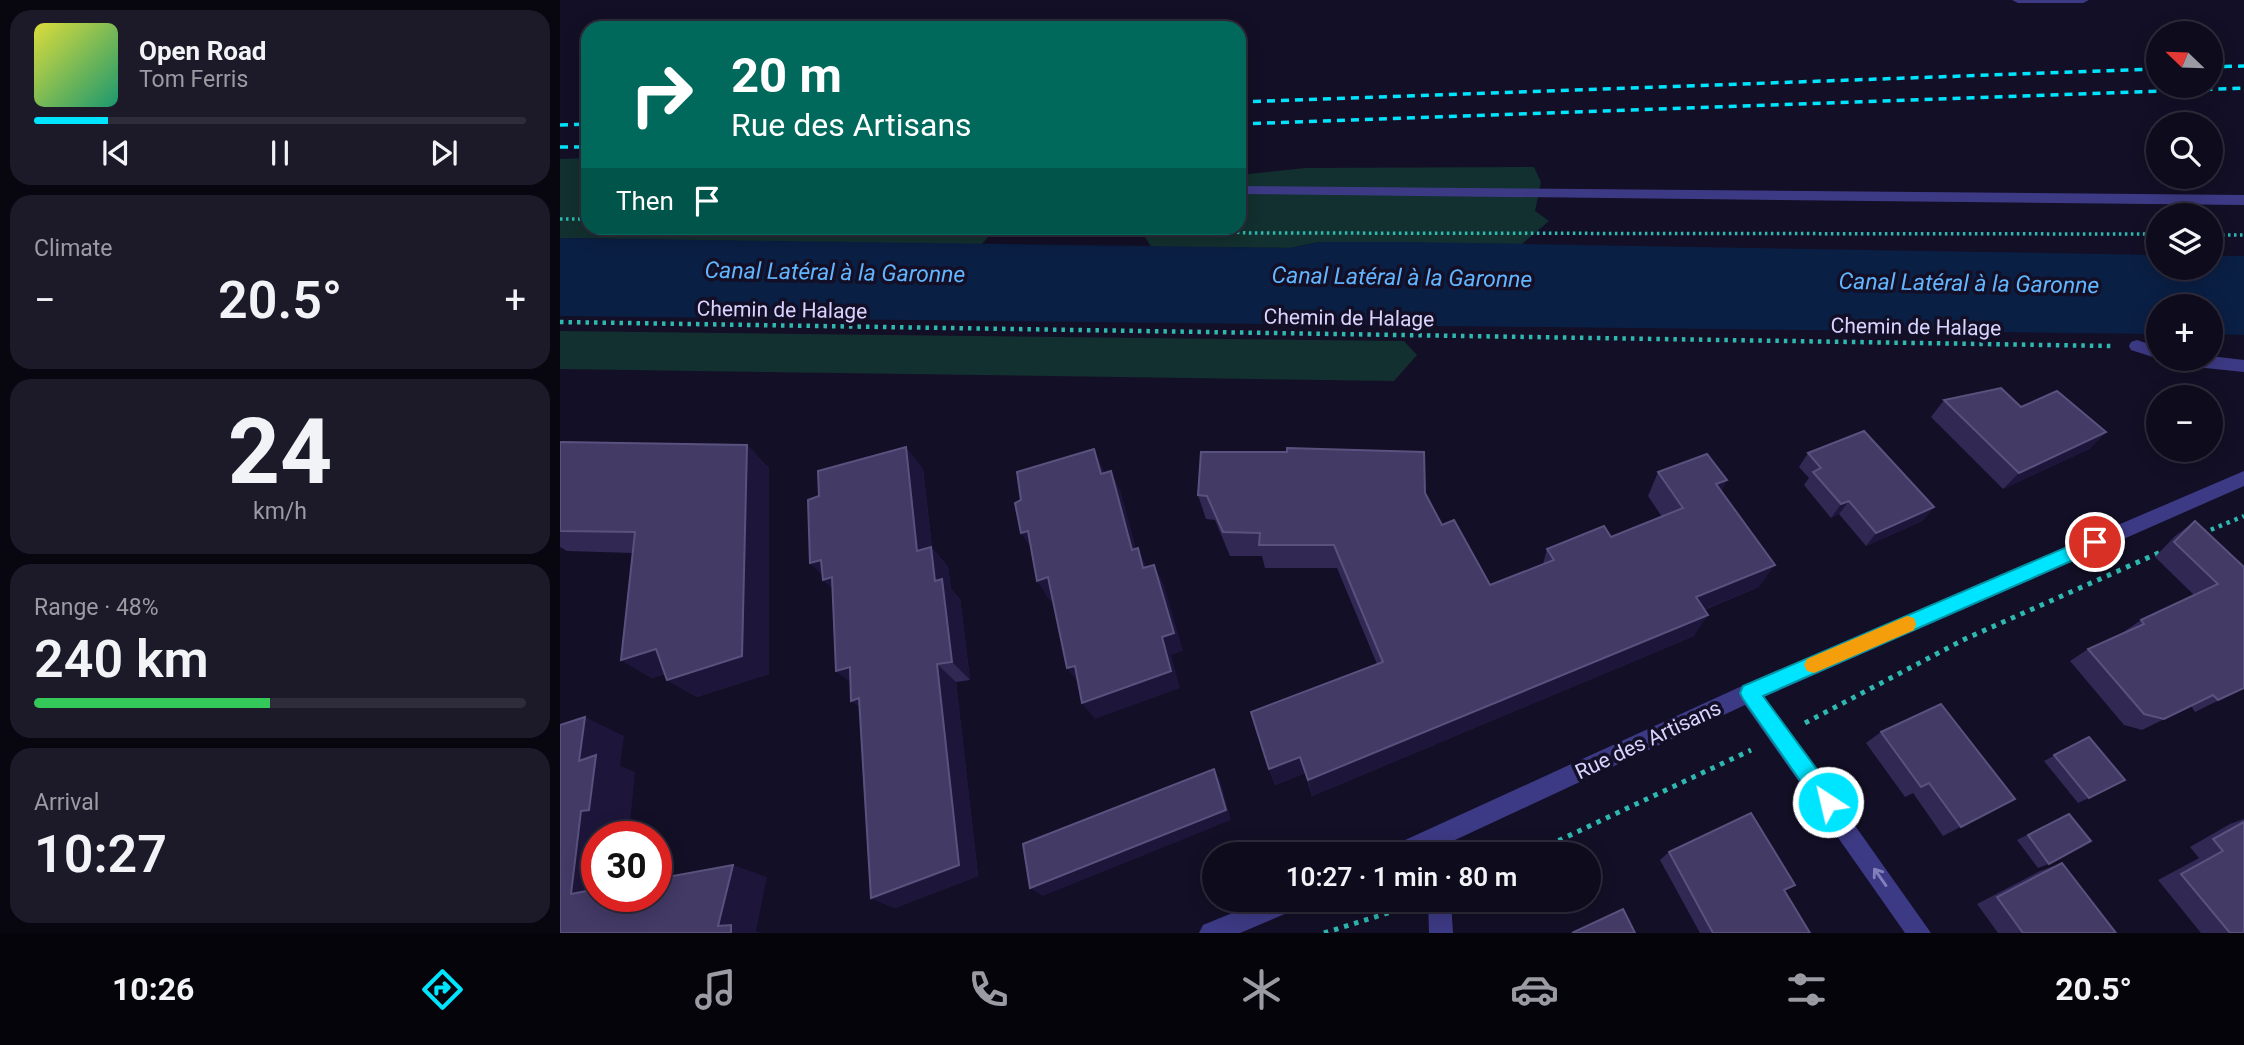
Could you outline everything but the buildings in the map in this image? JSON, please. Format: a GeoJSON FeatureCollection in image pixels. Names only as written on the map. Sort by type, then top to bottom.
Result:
{"type":"FeatureCollection","features":[{"type":"Feature","properties":{"kind":"street"},"geometry":{"type":"LineString","coordinates":[[2018,0],[2083,0]]}},
{"type":"Feature","properties":{"kind":"street"},"geometry":{"type":"LineString","coordinates":[[1246,190],[2244,200]]}},
{"type":"Feature","properties":{"kind":"street"},"geometry":{"type":"LineString","coordinates":[[2137,346],[2146,349]]}},
{"type":"Feature","properties":{"kind":"street"},"geometry":{"type":"LineString","coordinates":[[2223,364],[2244,366]]}},
{"type":"Feature","properties":{"kind":"street","name":"Rue des Artisans"},"geometry":{"type":"LineString","coordinates":[[1446,842],[1749,693],[2244,478]]}},
{"type":"Feature","properties":{"kind":"street"},"geometry":{"type":"LineString","coordinates":[[1749,693],[1919,933]]}},
{"type":"Feature","properties":{"kind":"street"},"geometry":{"type":"LineString","coordinates":[[1212,933],[1263,912]]}},
{"type":"Feature","properties":{"kind":"street"},"geometry":{"type":"LineString","coordinates":[[1440,912],[1441,933]]}},
{"type":"Feature","properties":{"kind":"path"},"geometry":{"type":"LineString","coordinates":[[560,219],[581,219]]}},
{"type":"Feature","properties":{"kind":"path"},"geometry":{"type":"LineString","coordinates":[[1246,233],[2146,234]]}},
{"type":"Feature","properties":{"kind":"path"},"geometry":{"type":"LineString","coordinates":[[2223,234],[2244,235]]}},
{"type":"Feature","properties":{"kind":"path","name":"Chemin de Halage"},"geometry":{"type":"LineString","coordinates":[[560,322],[2137,346]]}},
{"type":"Feature","properties":{"kind":"path"},"geometry":{"type":"LineString","coordinates":[[2197,536],[2244,516]]}},
{"type":"Feature","properties":{"kind":"path"},"geometry":{"type":"LineString","coordinates":[[1556,842],[1782,736],[1965,639],[2174,546]]}},
{"type":"Feature","properties":{"kind":"path"},"geometry":{"type":"LineString","coordinates":[[1324,933],[1391,912]]}},
{"type":"Feature","properties":{"kind":"green space"},"geometry":{"type":"Polygon","coordinates":[[[581,158],[581,235],[990,235],[981,245],[560,238],[560,159],[581,158]]]}},
{"type":"Feature","properties":{"kind":"green space"},"geometry":{"type":"Polygon","coordinates":[[[1534,167],[1541,182],[1535,211],[1549,221],[1522,244],[1319,242],[1290,248],[1151,247],[1144,235],[1246,235],[1246,174],[1305,168],[1534,167]]]}},
{"type":"Feature","properties":{"kind":"green space"},"geometry":{"type":"Polygon","coordinates":[[[560,331],[1404,341],[1417,355],[1394,381],[560,369],[560,331]]]}},
{"type":"Feature","properties":{"kind":"water","name":"Canal Latéral à la Garonne"},"geometry":{"type":"Polygon","coordinates":[[[560,238],[1290,248],[1319,242],[1407,242],[2146,255],[2146,280],[2223,280],[2223,256],[2244,256],[2244,335],[2223,334],[2223,294],[2146,294],[2146,334],[560,316],[560,238]]]}},
{"type":"Feature","properties":{"kind":"railway"},"geometry":{"type":"LineString","coordinates":[[2223,67],[2244,66]]}},
{"type":"Feature","properties":{"kind":"railway"},"geometry":{"type":"LineString","coordinates":[[1246,102],[2146,69]]}},
{"type":"Feature","properties":{"kind":"railway"},"geometry":{"type":"LineString","coordinates":[[1246,124],[2244,88]]}},
{"type":"Feature","properties":{"kind":"railway"},"geometry":{"type":"LineString","coordinates":[[560,125],[581,124]]}},
{"type":"Feature","properties":{"kind":"railway"},"geometry":{"type":"LineString","coordinates":[[560,147],[581,147]]}},
{"type":"Feature","properties":{"kind":"slow traffic"},"geometry":{"type":"LineString","coordinates":[[1814,665],[1907,624]]}},
{"type":"Feature","properties":{"kind":"route"},"geometry":{"type":"LineString","coordinates":[[1828,802],[1749,693],[2095,542]]}}]}
